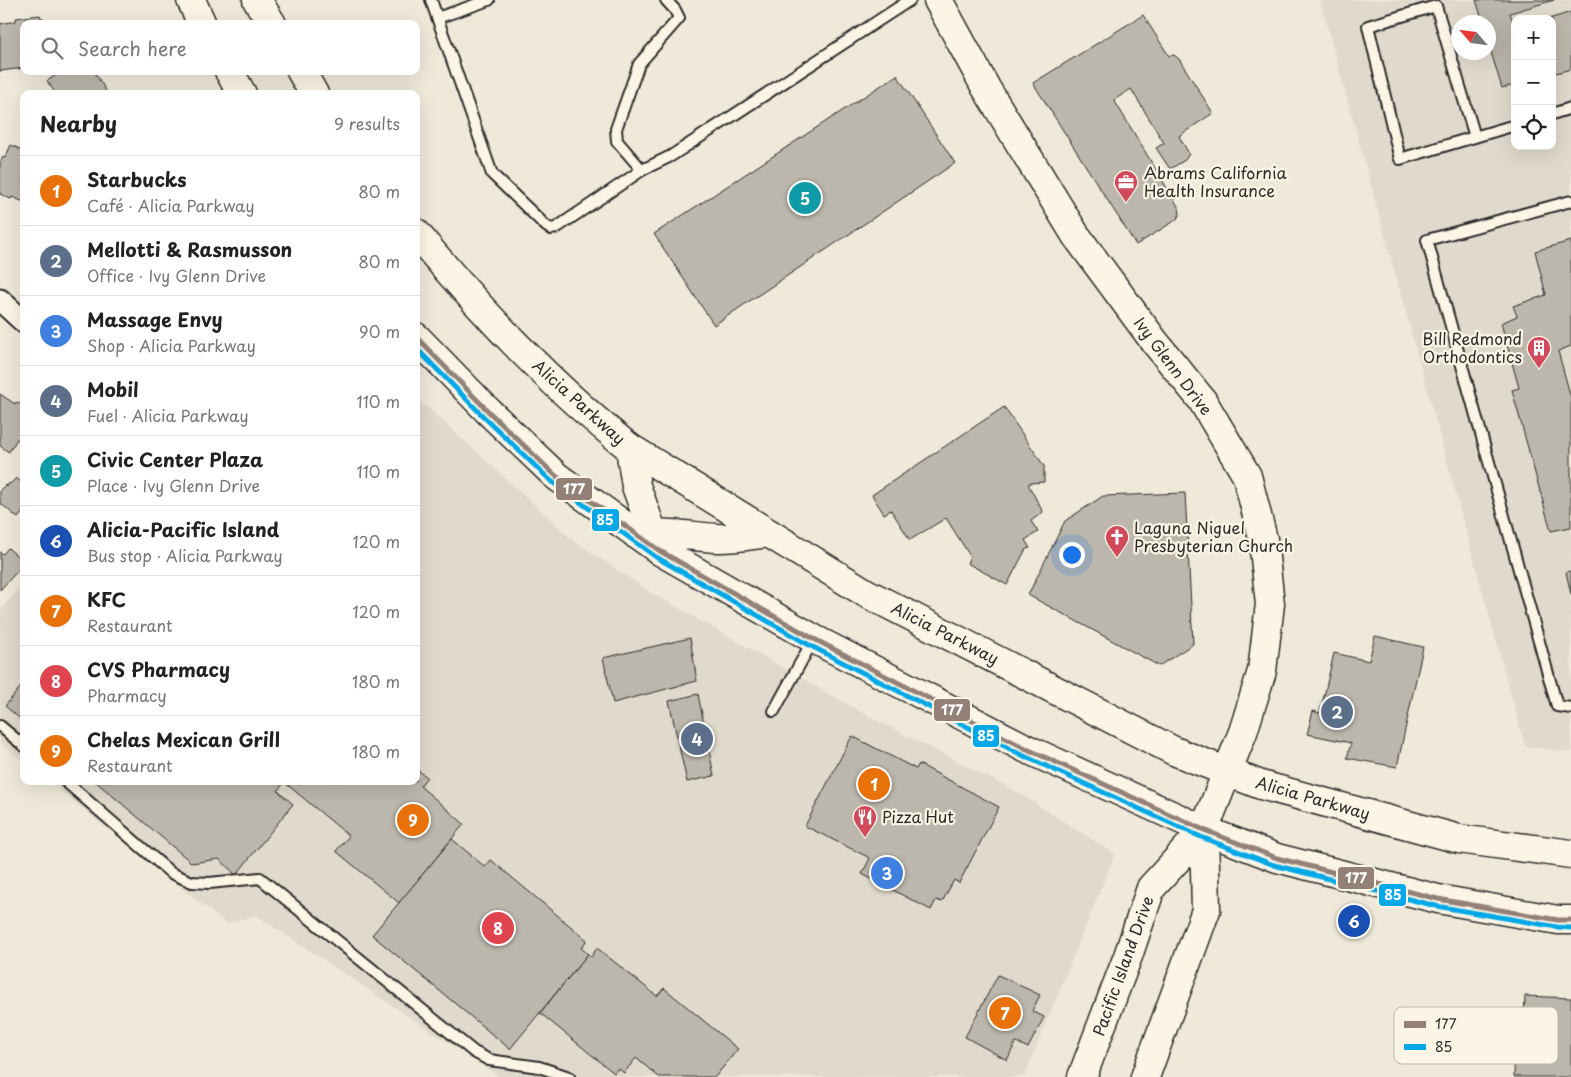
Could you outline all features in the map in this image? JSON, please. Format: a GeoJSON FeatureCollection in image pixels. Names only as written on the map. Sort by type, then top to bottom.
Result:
{"type":"FeatureCollection","features":[{"type":"Feature","properties":{"kind":"main road"},"geometry":{"type":"LineString","coordinates":[[191,0],[200,20]]}},
{"type":"Feature","properties":{"kind":"main road"},"geometry":{"type":"LineString","coordinates":[[257,0],[270,20]]}},
{"type":"Feature","properties":{"kind":"main road","name":"Ivy Glenn Drive"},"geometry":{"type":"LineString","coordinates":[[938,0],[986,88],[1075,234],[1154,341],[1202,400],[1247,476],[1263,539],[1270,604],[1262,671],[1229,771],[1204,830]]}},
{"type":"Feature","properties":{"kind":"main road"},"geometry":{"type":"LineString","coordinates":[[231,75],[240,90]]}},
{"type":"Feature","properties":{"kind":"main road"},"geometry":{"type":"LineString","coordinates":[[303,75],[312,90]]}},
{"type":"Feature","properties":{"kind":"main road","name":"Alicia Parkway"},"geometry":{"type":"LineString","coordinates":[[420,238],[453,278],[536,364],[600,424],[630,448],[875,598],[1174,751],[1266,786],[1459,839],[1571,854]]}},
{"type":"Feature","properties":{"kind":"main road"},"geometry":{"type":"LineString","coordinates":[[420,341],[489,412],[556,476],[650,539],[814,639],[1027,749],[1204,830],[1277,858],[1438,899],[1558,920],[1571,920]]}},
{"type":"Feature","properties":{"kind":"main road"},"geometry":{"type":"LineString","coordinates":[[630,448],[636,486],[650,539]]}},
{"type":"Feature","properties":{"kind":"main road"},"geometry":{"type":"LineString","coordinates":[[650,539],[679,533],[718,538],[768,533]]}},
{"type":"Feature","properties":{"kind":"main road"},"geometry":{"type":"LineString","coordinates":[[1145,1077],[1206,910],[1204,830]]}},
{"type":"Feature","properties":{"kind":"main road","name":"Pacific Island Drive"},"geometry":{"type":"LineString","coordinates":[[1082,1077],[1152,888],[1204,830]]}},
{"type":"Feature","properties":{"kind":"street"},"geometry":{"type":"LineString","coordinates":[[0,300],[20,318]]}},
{"type":"Feature","properties":{"kind":"lane"},"geometry":{"type":"LineString","coordinates":[[431,0],[492,174],[551,229],[556,228],[642,170],[671,156],[910,0]]}},
{"type":"Feature","properties":{"kind":"lane"},"geometry":{"type":"LineString","coordinates":[[437,18],[489,0]]}},
{"type":"Feature","properties":{"kind":"lane"},"geometry":{"type":"LineString","coordinates":[[642,170],[617,141],[616,129],[639,64],[679,18],[666,0]]}},
{"type":"Feature","properties":{"kind":"lane"},"geometry":{"type":"LineString","coordinates":[[1474,137],[1436,6],[1368,26],[1400,159],[1511,126]]}},
{"type":"Feature","properties":{"kind":"lane"},"geometry":{"type":"LineString","coordinates":[[1556,113],[1571,108]]}},
{"type":"Feature","properties":{"kind":"lane"},"geometry":{"type":"LineString","coordinates":[[1571,201],[1427,240],[1557,706],[1571,708]]}},
{"type":"Feature","properties":{"kind":"lane"},"geometry":{"type":"LineString","coordinates":[[774,711],[814,639]]}},
{"type":"Feature","properties":{"kind":"lane"},"geometry":{"type":"LineString","coordinates":[[0,726],[20,743]]}},
{"type":"Feature","properties":{"kind":"lane"},"geometry":{"type":"LineString","coordinates":[[69,785],[172,873],[192,882],[209,883],[260,878],[474,1052],[489,1060],[539,1067],[569,1077]]}},
{"type":"Feature","properties":{"kind":"shaded area"},"geometry":{"type":"Polygon","coordinates":[[[1320,0],[1571,0],[1571,752],[1525,746],[1320,0]]]}},
{"type":"Feature","properties":{"kind":"shaded area"},"geometry":{"type":"Polygon","coordinates":[[[420,401],[573,540],[650,592],[859,711],[1017,792],[1115,854],[1024,1077],[500,1077],[256,915],[227,924],[53,785],[420,785],[420,401]]]}},
{"type":"Feature","properties":{"kind":"shaded area"},"geometry":{"type":"Polygon","coordinates":[[[20,587],[20,759],[0,743],[0,611],[20,587]]]}},
{"type":"Feature","properties":{"kind":"building"},"geometry":{"type":"Polygon","coordinates":[[[1476,0],[1554,0],[1510,13],[1511,86],[1502,88],[1493,60],[1496,60],[1496,15],[1481,15],[1476,0]]]}},
{"type":"Feature","properties":{"kind":"building"},"geometry":{"type":"Polygon","coordinates":[[[1571,12],[1571,69],[1556,73],[1556,60],[1556,17],[1571,12]]]}},
{"type":"Feature","properties":{"kind":"building"},"geometry":{"type":"Polygon","coordinates":[[[40,15],[43,20],[20,20],[20,68],[0,71],[0,24],[16,21],[16,18],[40,15]]]}},
{"type":"Feature","properties":{"kind":"building"},"geometry":{"type":"Polygon","coordinates":[[[1143,15],[1169,56],[1174,55],[1179,59],[1213,113],[1179,136],[1189,154],[1185,160],[1170,169],[1156,148],[1164,143],[1131,89],[1114,100],[1179,208],[1180,214],[1176,220],[1136,245],[1033,83],[1143,15]]]}},
{"type":"Feature","properties":{"kind":"building"},"geometry":{"type":"Polygon","coordinates":[[[56,75],[96,75],[106,90],[53,90],[47,81],[56,75]]]}},
{"type":"Feature","properties":{"kind":"building"},"geometry":{"type":"Polygon","coordinates":[[[897,75],[955,163],[714,325],[654,234],[897,75]]]}},
{"type":"Feature","properties":{"kind":"building"},"geometry":{"type":"Polygon","coordinates":[[[11,145],[20,149],[20,200],[0,194],[0,163],[3,157],[5,158],[11,145]]]}},
{"type":"Feature","properties":{"kind":"building","name":"Bill Redmond Orthodontics"},"geometry":{"type":"Polygon","coordinates":[[[1571,241],[1571,346],[1558,351],[1571,398],[1571,527],[1551,531],[1512,390],[1519,388],[1501,323],[1517,316],[1513,306],[1546,295],[1535,251],[1571,241]]]}},
{"type":"Feature","properties":{"kind":"building"},"geometry":{"type":"Polygon","coordinates":[[[0,394],[15,404],[16,402],[20,404],[20,439],[17,439],[9,452],[0,446],[0,394]]]}},
{"type":"Feature","properties":{"kind":"building"},"geometry":{"type":"Polygon","coordinates":[[[1004,407],[1044,466],[1044,482],[1029,483],[1043,512],[1031,521],[1038,532],[1025,540],[1030,548],[1026,549],[1007,585],[967,563],[970,556],[946,518],[910,540],[891,510],[884,514],[872,495],[1004,407]]]}},
{"type":"Feature","properties":{"kind":"building"},"geometry":{"type":"Polygon","coordinates":[[[16,478],[20,481],[20,516],[18,518],[0,503],[0,490],[5,485],[7,487],[16,478]]]}},
{"type":"Feature","properties":{"kind":"building","name":"Laguna Niguel Presbyterian Church"},"geometry":{"type":"Polygon","coordinates":[[[1185,493],[1193,644],[1159,666],[1028,595],[1065,521],[1103,496],[1185,493]]]}},
{"type":"Feature","properties":{"kind":"building"},"geometry":{"type":"Polygon","coordinates":[[[8,548],[20,558],[20,568],[0,590],[0,552],[3,554],[8,548]]]}},
{"type":"Feature","properties":{"kind":"building"},"geometry":{"type":"Polygon","coordinates":[[[1571,571],[1571,594],[1566,572],[1571,571]]]}},
{"type":"Feature","properties":{"kind":"building"},"geometry":{"type":"Polygon","coordinates":[[[1375,636],[1423,647],[1397,767],[1347,758],[1351,743],[1307,734],[1313,711],[1320,713],[1334,653],[1369,661],[1375,636]]]}},
{"type":"Feature","properties":{"kind":"building"},"geometry":{"type":"Polygon","coordinates":[[[690,638],[697,681],[613,703],[603,658],[690,638]]]}},
{"type":"Feature","properties":{"kind":"building"},"geometry":{"type":"Polygon","coordinates":[[[20,688],[20,719],[5,706],[20,688]]]}},
{"type":"Feature","properties":{"kind":"building"},"geometry":{"type":"Polygon","coordinates":[[[698,694],[714,776],[687,782],[669,701],[698,694]]]}},
{"type":"Feature","properties":{"kind":"building"},"geometry":{"type":"Polygon","coordinates":[[[852,736],[916,769],[919,764],[999,807],[959,883],[954,880],[942,902],[936,900],[931,910],[862,874],[870,858],[805,826],[852,736]]]}},
{"type":"Feature","properties":{"kind":"building"},"geometry":{"type":"Polygon","coordinates":[[[420,772],[427,777],[420,786],[464,824],[399,903],[336,851],[349,836],[288,785],[420,785],[420,772]]]}},
{"type":"Feature","properties":{"kind":"building"},"geometry":{"type":"Polygon","coordinates":[[[100,785],[282,785],[278,791],[293,804],[236,875],[219,859],[192,863],[100,785]]]}},
{"type":"Feature","properties":{"kind":"building"},"geometry":{"type":"Polygon","coordinates":[[[452,839],[485,867],[491,860],[587,940],[581,948],[588,954],[510,1049],[372,935],[452,839]]]}},
{"type":"Feature","properties":{"kind":"building"},"geometry":{"type":"Polygon","coordinates":[[[597,948],[657,996],[664,988],[738,1049],[715,1077],[659,1077],[636,1058],[624,1073],[618,1068],[614,1073],[540,1013],[588,954],[591,957],[597,948]]]}},
{"type":"Feature","properties":{"kind":"building"},"geometry":{"type":"Polygon","coordinates":[[[998,975],[1040,995],[1032,1011],[1044,1017],[1028,1048],[1016,1042],[1007,1060],[965,1037],[998,975]]]}},
{"type":"Feature","properties":{"kind":"building"},"geometry":{"type":"Polygon","coordinates":[[[1525,996],[1571,998],[1571,1077],[1514,1077],[1514,1064],[1558,1064],[1558,1007],[1524,1007],[1525,996]]]}},
{"type":"Feature","properties":{"kind":"transit line","name":"177"},"geometry":{"type":"LineString","coordinates":[[420,341],[489,412],[556,476],[660,551],[814,639],[1027,749],[1204,830],[1277,858],[1438,899],[1558,920],[1571,920]]}},
{"type":"Feature","properties":{"kind":"transit line","name":"85"},"geometry":{"type":"LineString","coordinates":[[420,352],[551,481],[656,557],[811,646],[1024,756],[1201,837],[1274,865],[1436,906],[1571,928]]}},
{"type":"Feature","properties":{"kind":"place","name":"Civic Center Plaza"},"geometry":{"type":"Point","coordinates":[805,198]}},
{"type":"Feature","properties":{"kind":"place","name":"Abrams California Health Insurance"},"geometry":{"type":"Point","coordinates":[1126,203]}},
{"type":"Feature","properties":{"kind":"place","name":"Bill Redmond Orthodontics"},"geometry":{"type":"Point","coordinates":[1539,369]}},
{"type":"Feature","properties":{"kind":"place","name":"Laguna Niguel Presbyterian Church"},"geometry":{"type":"Point","coordinates":[1117,558]}},
{"type":"Feature","properties":{"kind":"place","name":"Mellotti & Rasmusson"},"geometry":{"type":"Point","coordinates":[1337,712]}},
{"type":"Feature","properties":{"kind":"place","name":"Mobil"},"geometry":{"type":"Point","coordinates":[697,739]}},
{"type":"Feature","properties":{"kind":"place","name":"Starbucks"},"geometry":{"type":"Point","coordinates":[874,784]}},
{"type":"Feature","properties":{"kind":"place","name":"Chelas Mexican Grill"},"geometry":{"type":"Point","coordinates":[413,820]}},
{"type":"Feature","properties":{"kind":"place","name":"Pizza Hut"},"geometry":{"type":"Point","coordinates":[865,838]}},
{"type":"Feature","properties":{"kind":"place","name":"Massage Envy"},"geometry":{"type":"Point","coordinates":[887,873]}},
{"type":"Feature","properties":{"kind":"place","name":"Alicia-Pacific Island"},"geometry":{"type":"Point","coordinates":[1354,921]}},
{"type":"Feature","properties":{"kind":"place","name":"CVS Pharmacy"},"geometry":{"type":"Point","coordinates":[498,928]}},
{"type":"Feature","properties":{"kind":"place","name":"KFC"},"geometry":{"type":"Point","coordinates":[1005,1013]}}]}
